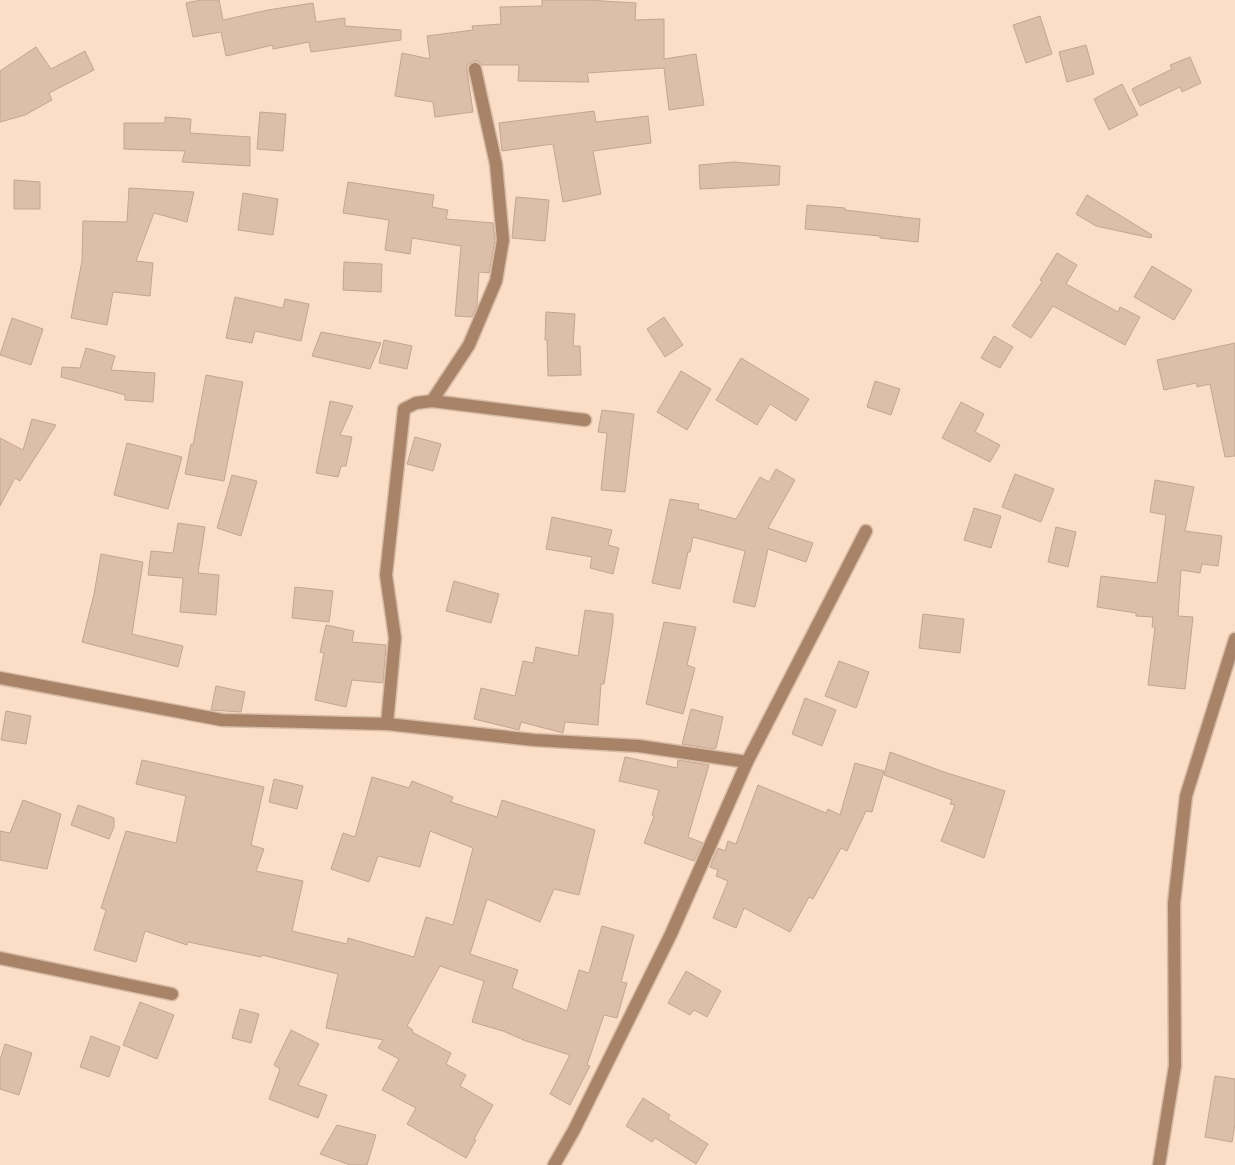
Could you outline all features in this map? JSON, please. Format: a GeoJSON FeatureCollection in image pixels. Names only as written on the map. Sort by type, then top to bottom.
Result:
{"type":"FeatureCollection","features":[{"type":"Feature","properties":{"kind":"street"},"geometry":{"type":"LineString","coordinates":[[432,401],[470,345],[496,281],[503,240],[496,164],[476,69]]}},
{"type":"Feature","properties":{"kind":"street"},"geometry":{"type":"LineString","coordinates":[[387,724],[395,638],[386,575],[404,409],[416,403],[432,401],[585,420]]}},
{"type":"Feature","properties":{"kind":"street"},"geometry":{"type":"LineString","coordinates":[[554,1165],[574,1130],[670,934],[747,762],[866,531]]}},
{"type":"Feature","properties":{"kind":"street"},"geometry":{"type":"LineString","coordinates":[[1159,1165],[1175,1066],[1174,903],[1186,796],[1235,639]]}},
{"type":"Feature","properties":{"kind":"street"},"geometry":{"type":"LineString","coordinates":[[0,678],[222,720],[387,724],[534,740],[639,746],[747,762]]}},
{"type":"Feature","properties":{"kind":"street"},"geometry":{"type":"LineString","coordinates":[[0,958],[172,994]]}},
{"type":"Feature","properties":{"kind":"building"},"geometry":{"type":"Polygon","coordinates":[[[201,0],[219,0],[223,20],[313,3],[316,22],[345,18],[345,26],[401,30],[401,40],[311,52],[309,42],[273,49],[273,45],[226,56],[221,32],[193,37],[186,3],[201,0]]]}},
{"type":"Feature","properties":{"kind":"building"},"geometry":{"type":"Polygon","coordinates":[[[542,0],[636,3],[635,20],[664,19],[664,59],[696,54],[704,105],[669,110],[664,68],[587,73],[589,82],[518,81],[519,65],[482,65],[478,61],[467,65],[473,112],[435,117],[433,102],[395,96],[402,53],[430,59],[427,36],[473,30],[472,26],[501,24],[500,7],[542,6],[542,0]]]}},
{"type":"Feature","properties":{"kind":"building"},"geometry":{"type":"Polygon","coordinates":[[[1040,16],[1052,54],[1026,63],[1013,25],[1040,16]]]}},
{"type":"Feature","properties":{"kind":"building"},"geometry":{"type":"Polygon","coordinates":[[[1086,45],[1094,74],[1067,82],[1059,52],[1086,45]]]}},
{"type":"Feature","properties":{"kind":"building"},"geometry":{"type":"Polygon","coordinates":[[[36,47],[51,69],[85,51],[94,70],[49,93],[52,100],[25,115],[0,122],[0,71],[36,47]]]}},
{"type":"Feature","properties":{"kind":"building"},"geometry":{"type":"Polygon","coordinates":[[[1190,57],[1201,83],[1182,92],[1180,87],[1140,106],[1132,89],[1172,69],[1170,65],[1190,57]]]}},
{"type":"Feature","properties":{"kind":"building"},"geometry":{"type":"Polygon","coordinates":[[[1122,84],[1138,115],[1109,130],[1094,99],[1122,84]]]}},
{"type":"Feature","properties":{"kind":"building"},"geometry":{"type":"Polygon","coordinates":[[[594,111],[596,122],[648,116],[651,143],[593,151],[601,194],[563,202],[553,144],[502,151],[499,123],[594,111]]]}},
{"type":"Feature","properties":{"kind":"building"},"geometry":{"type":"Polygon","coordinates":[[[260,112],[286,114],[283,151],[257,149],[260,112]]]}},
{"type":"Feature","properties":{"kind":"building"},"geometry":{"type":"Polygon","coordinates":[[[165,117],[191,119],[190,133],[250,137],[250,166],[182,162],[185,151],[124,149],[124,123],[165,123],[165,117]]]}},
{"type":"Feature","properties":{"kind":"building"},"geometry":{"type":"Polygon","coordinates":[[[734,162],[780,166],[779,185],[700,189],[699,165],[734,162]]]}},
{"type":"Feature","properties":{"kind":"building"},"geometry":{"type":"Polygon","coordinates":[[[14,180],[40,182],[40,209],[14,209],[14,180]]]}},
{"type":"Feature","properties":{"kind":"building"},"geometry":{"type":"Polygon","coordinates":[[[348,182],[434,195],[432,207],[448,210],[446,219],[493,223],[495,240],[489,273],[479,272],[477,306],[472,317],[455,316],[461,246],[412,238],[410,254],[385,250],[389,220],[343,213],[348,182]]]}},
{"type":"Feature","properties":{"kind":"building"},"geometry":{"type":"Polygon","coordinates":[[[129,188],[194,192],[187,222],[154,213],[136,261],[153,263],[150,296],[113,292],[107,325],[71,318],[82,261],[83,221],[127,222],[129,188]]]}},
{"type":"Feature","properties":{"kind":"building"},"geometry":{"type":"Polygon","coordinates":[[[243,193],[278,199],[273,235],[238,230],[243,193]]]}},
{"type":"Feature","properties":{"kind":"building"},"geometry":{"type":"Polygon","coordinates":[[[1087,195],[1152,235],[1151,238],[1096,226],[1076,214],[1087,195]]]}},
{"type":"Feature","properties":{"kind":"building"},"geometry":{"type":"Polygon","coordinates":[[[516,197],[549,200],[545,241],[512,238],[516,197]]]}},
{"type":"Feature","properties":{"kind":"building"},"geometry":{"type":"Polygon","coordinates":[[[807,205],[845,208],[845,210],[920,219],[918,242],[880,238],[880,236],[805,229],[807,205]]]}},
{"type":"Feature","properties":{"kind":"building"},"geometry":{"type":"Polygon","coordinates":[[[1057,253],[1077,265],[1066,284],[1118,312],[1120,307],[1140,317],[1125,345],[1053,306],[1031,338],[1012,326],[1042,282],[1040,280],[1057,253]]]}},
{"type":"Feature","properties":{"kind":"building"},"geometry":{"type":"Polygon","coordinates":[[[344,262],[382,264],[381,292],[343,290],[344,262]]]}},
{"type":"Feature","properties":{"kind":"building"},"geometry":{"type":"Polygon","coordinates":[[[1152,266],[1192,290],[1174,320],[1134,297],[1152,266]]]}},
{"type":"Feature","properties":{"kind":"building"},"geometry":{"type":"Polygon","coordinates":[[[235,297],[283,308],[285,299],[309,304],[301,341],[255,331],[252,343],[226,338],[235,297]]]}},
{"type":"Feature","properties":{"kind":"building"},"geometry":{"type":"Polygon","coordinates":[[[546,312],[575,314],[573,346],[580,346],[581,375],[548,376],[547,340],[545,340],[546,312]]]}},
{"type":"Feature","properties":{"kind":"building"},"geometry":{"type":"Polygon","coordinates":[[[664,317],[683,345],[665,357],[647,329],[664,317]]]}},
{"type":"Feature","properties":{"kind":"building"},"geometry":{"type":"Polygon","coordinates":[[[12,318],[43,329],[31,365],[0,355],[12,318]]]}},
{"type":"Feature","properties":{"kind":"building"},"geometry":{"type":"Polygon","coordinates":[[[321,332],[381,343],[370,369],[312,356],[321,332]]]}},
{"type":"Feature","properties":{"kind":"building"},"geometry":{"type":"Polygon","coordinates":[[[994,336],[1013,347],[1000,368],[981,358],[994,336]]]}},
{"type":"Feature","properties":{"kind":"building"},"geometry":{"type":"Polygon","coordinates":[[[384,340],[412,346],[407,369],[379,363],[384,340]]]}},
{"type":"Feature","properties":{"kind":"building"},"geometry":{"type":"Polygon","coordinates":[[[1235,343],[1235,456],[1225,457],[1210,384],[1197,387],[1196,383],[1164,390],[1157,360],[1235,343]]]}},
{"type":"Feature","properties":{"kind":"building"},"geometry":{"type":"Polygon","coordinates":[[[86,348],[115,356],[111,370],[155,373],[153,402],[125,400],[125,395],[61,377],[62,367],[80,368],[86,348]]]}},
{"type":"Feature","properties":{"kind":"building"},"geometry":{"type":"Polygon","coordinates":[[[741,358],[809,399],[796,421],[770,404],[757,425],[716,400],[741,358]]]}},
{"type":"Feature","properties":{"kind":"building"},"geometry":{"type":"Polygon","coordinates":[[[681,371],[711,389],[687,430],[657,412],[681,371]]]}},
{"type":"Feature","properties":{"kind":"building"},"geometry":{"type":"Polygon","coordinates":[[[206,375],[243,382],[224,481],[185,474],[191,444],[193,445],[206,375]]]}},
{"type":"Feature","properties":{"kind":"building"},"geometry":{"type":"Polygon","coordinates":[[[875,381],[900,389],[891,415],[867,407],[875,381]]]}},
{"type":"Feature","properties":{"kind":"building"},"geometry":{"type":"Polygon","coordinates":[[[330,401],[353,406],[340,435],[352,437],[346,466],[341,466],[338,477],[316,473],[330,401]]]}},
{"type":"Feature","properties":{"kind":"building"},"geometry":{"type":"Polygon","coordinates":[[[961,402],[984,414],[975,432],[1000,445],[990,462],[942,438],[961,402]]]}},
{"type":"Feature","properties":{"kind":"building"},"geometry":{"type":"Polygon","coordinates":[[[602,410],[634,414],[625,492],[601,490],[607,433],[598,432],[602,410]]]}},
{"type":"Feature","properties":{"kind":"building"},"geometry":{"type":"Polygon","coordinates":[[[32,419],[56,425],[20,481],[15,478],[0,506],[0,438],[23,450],[32,419]]]}},
{"type":"Feature","properties":{"kind":"building"},"geometry":{"type":"Polygon","coordinates":[[[415,437],[441,444],[433,471],[407,464],[415,437]]]}},
{"type":"Feature","properties":{"kind":"building"},"geometry":{"type":"Polygon","coordinates":[[[127,443],[182,457],[168,509],[114,495],[127,443]]]}},
{"type":"Feature","properties":{"kind":"building"},"geometry":{"type":"Polygon","coordinates":[[[776,469],[795,480],[768,528],[813,543],[806,562],[768,549],[755,607],[733,602],[745,551],[693,537],[680,589],[652,583],[670,499],[699,504],[698,509],[736,519],[760,477],[769,482],[776,469]]]}},
{"type":"Feature","properties":{"kind":"building"},"geometry":{"type":"Polygon","coordinates":[[[1015,474],[1054,489],[1041,522],[1002,507],[1015,474]]]}},
{"type":"Feature","properties":{"kind":"building"},"geometry":{"type":"Polygon","coordinates":[[[232,475],[257,481],[241,536],[217,528],[232,475]]]}},
{"type":"Feature","properties":{"kind":"building"},"geometry":{"type":"Polygon","coordinates":[[[1155,480],[1194,487],[1185,531],[1222,536],[1218,566],[1202,564],[1200,573],[1181,570],[1178,616],[1193,617],[1185,689],[1148,685],[1155,627],[1152,627],[1153,617],[1136,616],[1136,613],[1097,607],[1101,576],[1157,583],[1166,515],[1150,512],[1155,480]]]}},
{"type":"Feature","properties":{"kind":"building"},"geometry":{"type":"Polygon","coordinates":[[[974,508],[1001,516],[991,548],[964,540],[974,508]]]}},
{"type":"Feature","properties":{"kind":"building"},"geometry":{"type":"Polygon","coordinates":[[[552,517],[612,530],[608,545],[619,548],[613,574],[590,568],[592,557],[546,549],[552,517]]]}},
{"type":"Feature","properties":{"kind":"building"},"geometry":{"type":"Polygon","coordinates":[[[178,523],[205,527],[198,573],[219,575],[216,615],[180,612],[183,578],[148,575],[151,551],[173,553],[178,523]]]}},
{"type":"Feature","properties":{"kind":"building"},"geometry":{"type":"Polygon","coordinates":[[[1056,527],[1076,532],[1068,567],[1048,562],[1056,527]]]}},
{"type":"Feature","properties":{"kind":"building"},"geometry":{"type":"Polygon","coordinates":[[[101,554],[143,562],[132,634],[183,646],[178,667],[82,642],[94,594],[101,554]]]}},
{"type":"Feature","properties":{"kind":"building"},"geometry":{"type":"Polygon","coordinates":[[[454,581],[499,594],[491,623],[446,611],[454,581]]]}},
{"type":"Feature","properties":{"kind":"building"},"geometry":{"type":"Polygon","coordinates":[[[295,587],[333,591],[329,622],[292,618],[295,587]]]}},
{"type":"Feature","properties":{"kind":"building"},"geometry":{"type":"Polygon","coordinates":[[[585,610],[613,614],[604,684],[601,684],[598,725],[565,722],[563,733],[521,722],[519,730],[474,719],[481,688],[515,696],[523,661],[533,663],[536,647],[578,656],[585,610]]]}},
{"type":"Feature","properties":{"kind":"building"},"geometry":{"type":"Polygon","coordinates":[[[923,614],[964,619],[960,653],[919,648],[923,614]]]}},
{"type":"Feature","properties":{"kind":"building"},"geometry":{"type":"Polygon","coordinates":[[[664,622],[696,627],[687,665],[695,668],[683,714],[646,704],[664,622]]]}},
{"type":"Feature","properties":{"kind":"building"},"geometry":{"type":"Polygon","coordinates":[[[326,625],[354,631],[352,642],[386,645],[383,683],[352,680],[346,707],[315,700],[324,653],[320,652],[326,625]]]}},
{"type":"Feature","properties":{"kind":"building"},"geometry":{"type":"Polygon","coordinates":[[[839,661],[869,672],[856,708],[825,696],[839,661]]]}},
{"type":"Feature","properties":{"kind":"building"},"geometry":{"type":"Polygon","coordinates":[[[216,686],[245,692],[241,712],[211,710],[216,686]]]}},
{"type":"Feature","properties":{"kind":"building"},"geometry":{"type":"Polygon","coordinates":[[[805,698],[836,710],[822,746],[792,734],[805,698]]]}},
{"type":"Feature","properties":{"kind":"building"},"geometry":{"type":"Polygon","coordinates":[[[691,709],[723,717],[716,748],[682,744],[691,709]]]}},
{"type":"Feature","properties":{"kind":"building"},"geometry":{"type":"Polygon","coordinates":[[[6,711],[31,716],[26,744],[1,740],[6,711]]]}},
{"type":"Feature","properties":{"kind":"building"},"geometry":{"type":"Polygon","coordinates":[[[890,752],[944,772],[1005,791],[984,858],[941,841],[955,805],[950,804],[952,800],[884,775],[890,752]]]}},
{"type":"Feature","properties":{"kind":"building"},"geometry":{"type":"Polygon","coordinates":[[[625,757],[677,768],[678,760],[709,765],[688,837],[703,843],[694,861],[644,843],[654,816],[652,815],[659,790],[619,781],[625,757]]]}},
{"type":"Feature","properties":{"kind":"building"},"geometry":{"type":"Polygon","coordinates":[[[142,760],[264,787],[251,845],[264,849],[256,871],[303,881],[292,931],[347,944],[348,938],[414,957],[426,917],[453,925],[473,848],[430,831],[420,867],[378,856],[369,882],[331,869],[343,833],[355,837],[372,777],[409,788],[412,781],[453,797],[451,802],[497,817],[502,800],[595,830],[579,895],[554,889],[540,922],[487,899],[470,954],[518,970],[512,988],[567,1011],[579,970],[589,973],[602,926],[634,935],[621,982],[627,983],[617,1018],[604,1015],[587,1065],[590,1066],[570,1105],[550,1094],[570,1055],[472,1022],[484,981],[440,966],[407,1026],[413,1030],[412,1032],[451,1053],[446,1064],[466,1075],[460,1086],[493,1105],[466,1158],[407,1124],[416,1108],[382,1090],[399,1059],[378,1048],[383,1040],[326,1028],[338,974],[262,955],[261,957],[188,942],[187,945],[145,931],[136,962],[94,950],[106,910],[101,908],[126,831],[176,843],[186,796],[136,784],[142,760]]]}},
{"type":"Feature","properties":{"kind":"building"},"geometry":{"type":"Polygon","coordinates":[[[855,763],[884,771],[872,812],[866,811],[847,851],[841,848],[813,899],[809,897],[790,932],[744,908],[736,928],[713,918],[728,881],[716,876],[718,870],[710,867],[718,848],[725,851],[728,841],[736,844],[758,785],[826,813],[828,809],[840,815],[855,763]]]}},
{"type":"Feature","properties":{"kind":"building"},"geometry":{"type":"Polygon","coordinates":[[[274,779],[303,786],[297,809],[269,802],[274,779]]]}},
{"type":"Feature","properties":{"kind":"building"},"geometry":{"type":"Polygon","coordinates":[[[23,800],[61,814],[47,869],[0,860],[0,831],[10,833],[23,800]]]}},
{"type":"Feature","properties":{"kind":"building"},"geometry":{"type":"Polygon","coordinates":[[[78,805],[114,818],[114,827],[109,839],[71,825],[78,805]]]}},
{"type":"Feature","properties":{"kind":"building"},"geometry":{"type":"Polygon","coordinates":[[[686,971],[721,991],[707,1017],[694,1010],[690,1015],[668,1003],[686,971]]]}},
{"type":"Feature","properties":{"kind":"building"},"geometry":{"type":"Polygon","coordinates":[[[140,1002],[174,1015],[157,1059],[123,1045],[140,1002]]]}},
{"type":"Feature","properties":{"kind":"building"},"geometry":{"type":"Polygon","coordinates":[[[240,1009],[259,1014],[251,1043],[232,1038],[240,1009]]]}},
{"type":"Feature","properties":{"kind":"building"},"geometry":{"type":"Polygon","coordinates":[[[291,1030],[319,1044],[298,1085],[327,1095],[318,1118],[269,1099],[280,1069],[274,1065],[291,1030]]]}},
{"type":"Feature","properties":{"kind":"building"},"geometry":{"type":"Polygon","coordinates":[[[91,1036],[120,1047],[109,1077],[80,1067],[91,1036]]]}},
{"type":"Feature","properties":{"kind":"building"},"geometry":{"type":"Polygon","coordinates":[[[5,1044],[32,1053],[19,1095],[0,1089],[0,1060],[5,1044]]]}},
{"type":"Feature","properties":{"kind":"building"},"geometry":{"type":"Polygon","coordinates":[[[1215,1076],[1235,1079],[1235,1124],[1232,1142],[1205,1137],[1215,1076]]]}},
{"type":"Feature","properties":{"kind":"building"},"geometry":{"type":"Polygon","coordinates":[[[643,1098],[670,1115],[668,1119],[708,1144],[696,1164],[655,1138],[652,1142],[626,1126],[643,1098]]]}},
{"type":"Feature","properties":{"kind":"building"},"geometry":{"type":"Polygon","coordinates":[[[337,1125],[376,1135],[367,1165],[350,1165],[320,1154],[337,1125]]]}}]}
